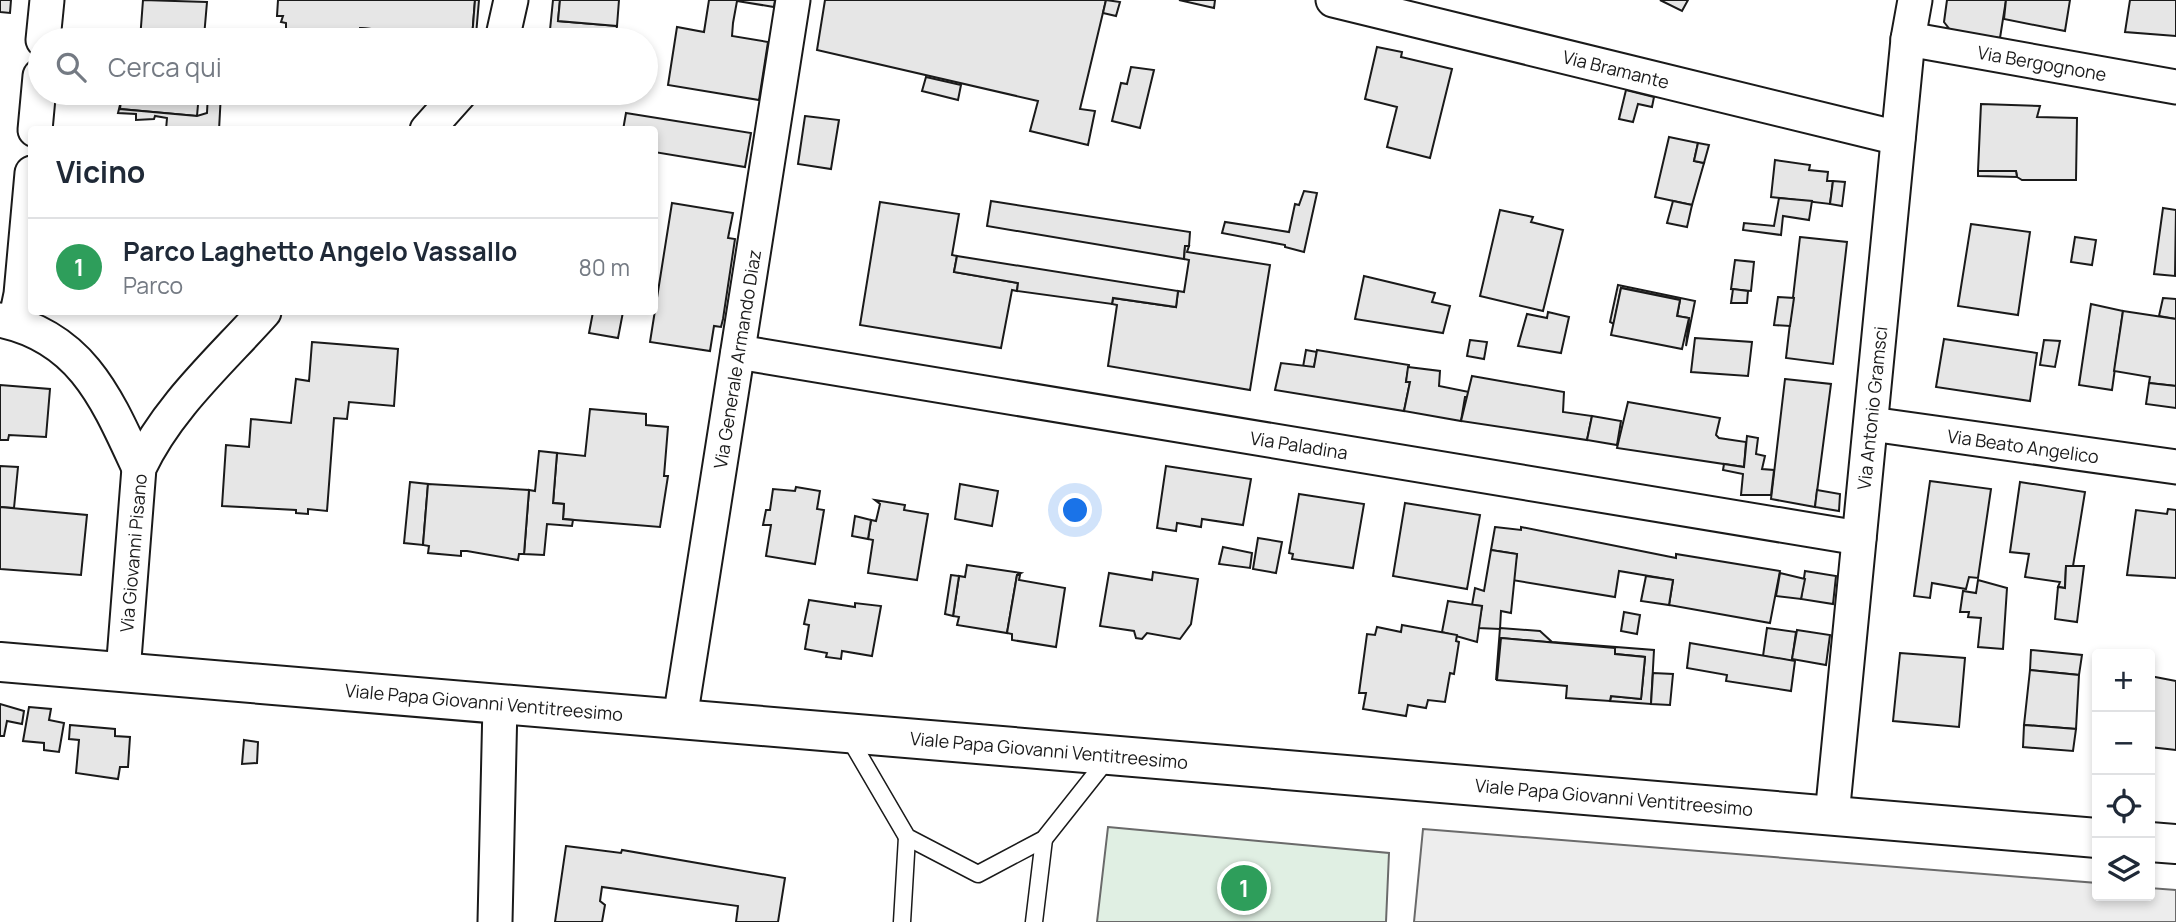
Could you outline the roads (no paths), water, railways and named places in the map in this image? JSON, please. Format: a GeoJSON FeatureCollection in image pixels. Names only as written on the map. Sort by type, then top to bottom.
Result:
{"type":"FeatureCollection","features":[{"type":"Feature","properties":{"kind":"street"},"geometry":{"type":"LineString","coordinates":[[44,28],[47,0]]}},
{"type":"Feature","properties":{"kind":"street"},"geometry":{"type":"LineString","coordinates":[[505,28],[511,0]]}},
{"type":"Feature","properties":{"kind":"street","name":"Via Generale Armando Diaz"},"geometry":{"type":"LineString","coordinates":[[680,719],[793,0]]}},
{"type":"Feature","properties":{"kind":"street","name":"Via Bramante"},"geometry":{"type":"LineString","coordinates":[[1333,0],[1899,138]]}},
{"type":"Feature","properties":{"kind":"street","name":"Via Antonio Gramsci"},"geometry":{"type":"LineString","coordinates":[[1832,816],[1908,38],[1915,0]]}},
{"type":"Feature","properties":{"kind":"street","name":"Via Bergognone"},"geometry":{"type":"LineString","coordinates":[[1908,38],[2176,87]]}},
{"type":"Feature","properties":{"kind":"street"},"geometry":{"type":"LineString","coordinates":[[36,126],[38,105]]}},
{"type":"Feature","properties":{"kind":"street"},"geometry":{"type":"LineString","coordinates":[[431,126],[449,105]]}},
{"type":"Feature","properties":{"kind":"street"},"geometry":{"type":"LineString","coordinates":[[28,217],[21,294],[7,322],[43,333],[85,369],[113,412],[139,468]]}},
{"type":"Feature","properties":{"kind":"street","name":"Via Giovanni Pisano"},"geometry":{"type":"LineString","coordinates":[[123,672],[139,468],[166,421],[261,315]]}},
{"type":"Feature","properties":{"kind":"street","name":"Via Paladina"},"geometry":{"type":"LineString","coordinates":[[738,352],[1859,537]]}},
{"type":"Feature","properties":{"kind":"street","name":"Via Beato Angelico"},"geometry":{"type":"LineString","coordinates":[[1871,424],[2176,467]]}},
{"type":"Feature","properties":{"kind":"street","name":"Viale Papa Giovanni Ventitreesimo"},"geometry":{"type":"LineString","coordinates":[[0,662],[2092,838]]}},
{"type":"Feature","properties":{"kind":"street"},"geometry":{"type":"LineString","coordinates":[[495,922],[500,704]]}},
{"type":"Feature","properties":{"kind":"street"},"geometry":{"type":"LineString","coordinates":[[2155,842],[2176,844]]}},
{"type":"Feature","properties":{"kind":"lane"},"geometry":{"type":"LineString","coordinates":[[846,733],[907,837],[978,874],[1044,839],[1110,755]]}},
{"type":"Feature","properties":{"kind":"lane"},"geometry":{"type":"LineString","coordinates":[[902,922],[907,837]]}},
{"type":"Feature","properties":{"kind":"lane"},"geometry":{"type":"LineString","coordinates":[[1034,922],[1044,839]]}},
{"type":"Feature","properties":{"kind":"place","name":"Parco Laghetto Angelo Vassallo"},"geometry":{"type":"Point","coordinates":[1244,888]}}]}
